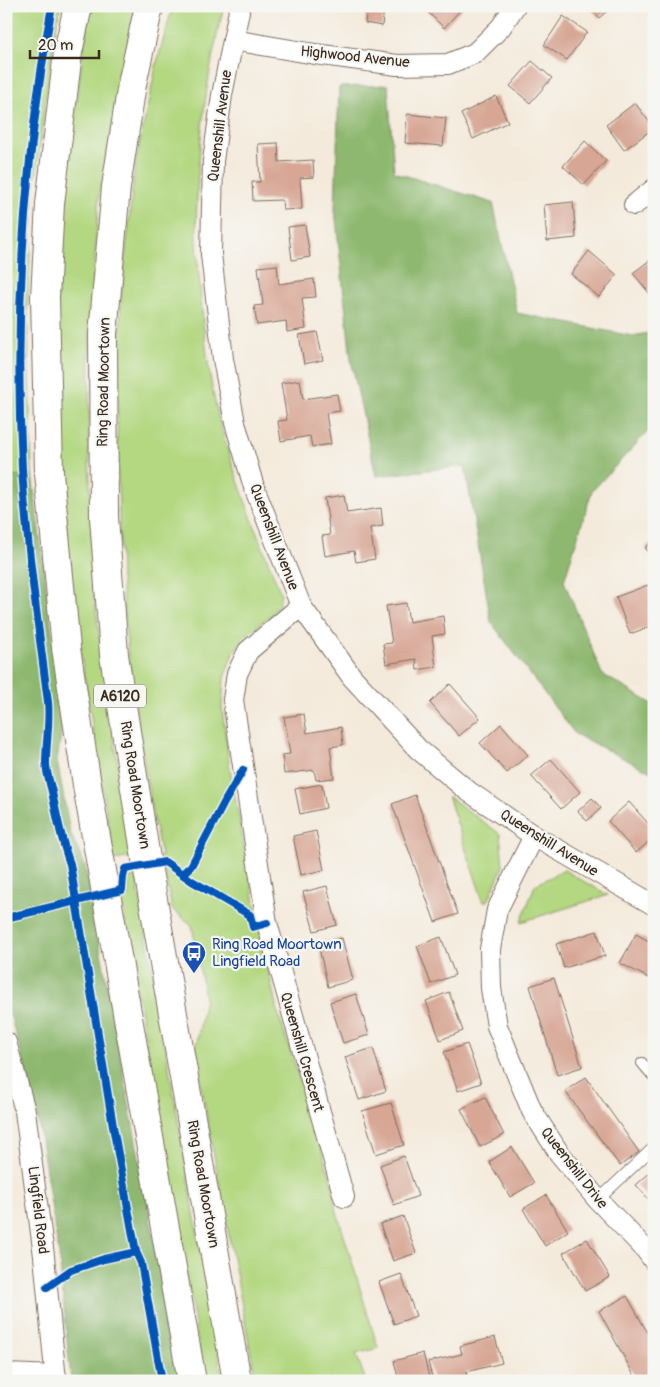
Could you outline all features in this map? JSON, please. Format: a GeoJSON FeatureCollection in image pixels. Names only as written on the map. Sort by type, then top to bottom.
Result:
{"type":"FeatureCollection","features":[{"type":"Feature","properties":{"kind":"highway","name":"A6120"},"geometry":{"type":"LineString","coordinates":[[78,6],[68,52],[50,204],[45,298],[49,473],[66,648],[88,791],[192,1381]]}},
{"type":"Feature","properties":{"kind":"highway","name":"Ring Road Moortown"},"geometry":{"type":"LineString","coordinates":[[149,6],[132,84],[116,187],[103,334],[104,527],[114,655],[149,874],[237,1381]]}},
{"type":"Feature","properties":{"kind":"street","name":"Queenshill Avenue"},"geometry":{"type":"LineString","coordinates":[[240,6],[222,95],[213,161],[211,254],[223,359],[235,423],[254,487],[301,606],[352,677],[418,749],[468,791],[534,836],[654,905]]}},
{"type":"Feature","properties":{"kind":"street","name":"Highwood Avenue"},"geometry":{"type":"LineString","coordinates":[[233,40],[314,54],[397,65],[448,64],[475,53],[501,27],[514,6]]}},
{"type":"Feature","properties":{"kind":"street"},"geometry":{"type":"LineString","coordinates":[[634,205],[654,188]]}},
{"type":"Feature","properties":{"kind":"street","name":"Queenshill Crescent"},"geometry":{"type":"LineString","coordinates":[[301,606],[248,650],[237,674],[233,700],[267,924],[344,1197]]}},
{"type":"Feature","properties":{"kind":"street","name":"Queenshill Drive"},"geometry":{"type":"LineString","coordinates":[[534,836],[497,910],[490,949],[490,988],[497,1026],[532,1111],[559,1153],[598,1200],[646,1250],[654,1261]]}},
{"type":"Feature","properties":{"kind":"street","name":"Lingfield Road"},"geometry":{"type":"LineString","coordinates":[[6,1042],[25,1111],[44,1256],[56,1378]]}},
{"type":"Feature","properties":{"kind":"street"},"geometry":{"type":"LineString","coordinates":[[6,1374],[56,1378]]}},
{"type":"Feature","properties":{"kind":"lane"},"geometry":{"type":"LineString","coordinates":[[642,1063],[654,1076]]}},
{"type":"Feature","properties":{"kind":"lane"},"geometry":{"type":"LineString","coordinates":[[598,1200],[654,1148]]}},
{"type":"Feature","properties":{"kind":"green space"},"geometry":{"type":"Polygon","coordinates":[[[14,6],[61,6],[56,26],[34,188],[27,308],[32,475],[6,477],[6,170],[9,91],[6,91],[6,8],[14,6]]]}},
{"type":"Feature","properties":{"kind":"green space"},"geometry":{"type":"Polygon","coordinates":[[[90,6],[135,6],[99,195],[90,336],[89,452],[94,595],[111,722],[133,857],[114,860],[71,593],[60,447],[56,327],[64,186],[90,6]]]}},
{"type":"Feature","properties":{"kind":"green space"},"geometry":{"type":"Polygon","coordinates":[[[173,6],[224,6],[205,101],[197,197],[198,254],[205,342],[215,403],[229,454],[281,594],[279,605],[271,615],[245,636],[233,653],[224,678],[222,708],[230,770],[277,1010],[334,1189],[333,1199],[378,1348],[356,1354],[366,1381],[256,1381],[195,1053],[205,998],[192,925],[172,909],[150,802],[129,663],[121,579],[117,445],[121,295],[135,165],[157,62],[173,6]]]}},
{"type":"Feature","properties":{"kind":"green space"},"geometry":{"type":"Polygon","coordinates":[[[388,85],[394,172],[493,203],[517,313],[632,336],[654,332],[654,425],[592,491],[564,581],[602,674],[654,705],[654,763],[651,772],[575,734],[491,622],[465,466],[376,476],[351,360],[335,210],[339,87],[388,85]]]}},
{"type":"Feature","properties":{"kind":"green space"},"geometry":{"type":"Polygon","coordinates":[[[32,475],[63,720],[57,761],[70,832],[85,866],[179,1374],[174,1381],[71,1381],[59,1255],[36,1107],[11,1018],[6,1009],[6,477],[32,475]]]}},
{"type":"Feature","properties":{"kind":"green space"},"geometry":{"type":"Polygon","coordinates":[[[448,796],[500,834],[503,866],[488,901],[483,901],[448,796]]]}},
{"type":"Feature","properties":{"kind":"green space"},"geometry":{"type":"Polygon","coordinates":[[[564,870],[608,895],[521,922],[535,885],[564,870]]]}},
{"type":"Feature","properties":{"kind":"green space"},"geometry":{"type":"Polygon","coordinates":[[[136,876],[223,1381],[205,1381],[121,899],[129,895],[127,879],[136,876]]]}},
{"type":"Feature","properties":{"kind":"building"},"geometry":{"type":"Polygon","coordinates":[[[367,6],[384,7],[382,26],[365,23],[367,6]]]}},
{"type":"Feature","properties":{"kind":"building"},"geometry":{"type":"Polygon","coordinates":[[[422,6],[464,6],[444,28],[422,6]]]}},
{"type":"Feature","properties":{"kind":"building"},"geometry":{"type":"Polygon","coordinates":[[[589,6],[613,6],[599,18],[589,6]]]}},
{"type":"Feature","properties":{"kind":"building"},"geometry":{"type":"Polygon","coordinates":[[[563,16],[587,32],[567,60],[544,45],[563,16]]]}},
{"type":"Feature","properties":{"kind":"building"},"geometry":{"type":"Polygon","coordinates":[[[532,61],[552,78],[530,103],[510,86],[532,61]]]}},
{"type":"Feature","properties":{"kind":"building"},"geometry":{"type":"Polygon","coordinates":[[[496,96],[508,122],[473,139],[461,114],[496,96]]]}},
{"type":"Feature","properties":{"kind":"building"},"geometry":{"type":"Polygon","coordinates":[[[635,103],[654,128],[624,150],[606,125],[635,103]]]}},
{"type":"Feature","properties":{"kind":"building"},"geometry":{"type":"Polygon","coordinates":[[[407,114],[446,118],[443,146],[405,143],[407,114]]]}},
{"type":"Feature","properties":{"kind":"building"},"geometry":{"type":"Polygon","coordinates":[[[585,141],[606,161],[584,185],[563,166],[585,141]]]}},
{"type":"Feature","properties":{"kind":"building"},"geometry":{"type":"Polygon","coordinates":[[[278,143],[279,162],[313,160],[314,177],[300,178],[302,209],[283,210],[282,200],[253,201],[252,182],[260,182],[258,144],[278,143]]]}},
{"type":"Feature","properties":{"kind":"building"},"geometry":{"type":"Polygon","coordinates":[[[573,202],[576,238],[547,241],[544,205],[573,202]]]}},
{"type":"Feature","properties":{"kind":"building"},"geometry":{"type":"Polygon","coordinates":[[[305,225],[310,257],[292,260],[288,227],[305,225]]]}},
{"type":"Feature","properties":{"kind":"building"},"geometry":{"type":"Polygon","coordinates":[[[589,251],[617,275],[599,297],[571,274],[589,251]]]}},
{"type":"Feature","properties":{"kind":"building"},"geometry":{"type":"Polygon","coordinates":[[[654,257],[654,299],[633,273],[654,257]]]}},
{"type":"Feature","properties":{"kind":"building"},"geometry":{"type":"Polygon","coordinates":[[[277,265],[279,284],[314,279],[316,297],[302,298],[306,329],[287,332],[286,321],[257,325],[254,306],[263,305],[258,267],[277,265]]]}},
{"type":"Feature","properties":{"kind":"building"},"geometry":{"type":"Polygon","coordinates":[[[317,332],[323,360],[304,364],[299,335],[317,332]]]}},
{"type":"Feature","properties":{"kind":"building"},"geometry":{"type":"Polygon","coordinates":[[[300,380],[303,399],[337,394],[340,411],[326,413],[331,444],[312,447],[310,436],[281,441],[278,421],[287,420],[281,383],[300,380]]]}},
{"type":"Feature","properties":{"kind":"building"},"geometry":{"type":"Polygon","coordinates":[[[344,495],[347,513],[381,508],[383,526],[370,528],[375,559],[356,562],[354,551],[325,556],[322,536],[330,535],[325,498],[344,495]]]}},
{"type":"Feature","properties":{"kind":"building"},"geometry":{"type":"Polygon","coordinates":[[[654,540],[654,557],[645,548],[654,540]]]}},
{"type":"Feature","properties":{"kind":"building"},"geometry":{"type":"Polygon","coordinates":[[[648,585],[654,600],[654,625],[630,634],[616,597],[648,585]]]}},
{"type":"Feature","properties":{"kind":"building"},"geometry":{"type":"Polygon","coordinates":[[[406,603],[409,622],[443,616],[445,634],[432,636],[436,667],[417,670],[416,659],[386,664],[383,644],[392,643],[386,606],[406,603]]]}},
{"type":"Feature","properties":{"kind":"building"},"geometry":{"type":"Polygon","coordinates":[[[450,684],[480,718],[459,736],[430,703],[450,684]]]}},
{"type":"Feature","properties":{"kind":"building"},"geometry":{"type":"Polygon","coordinates":[[[304,714],[307,733],[341,727],[343,745],[330,747],[334,778],[316,780],[314,770],[284,774],[282,755],[290,754],[284,717],[304,714]]]}},
{"type":"Feature","properties":{"kind":"building"},"geometry":{"type":"Polygon","coordinates":[[[501,724],[528,755],[507,773],[480,743],[501,724]]]}},
{"type":"Feature","properties":{"kind":"building"},"geometry":{"type":"Polygon","coordinates":[[[551,759],[580,792],[561,809],[531,776],[551,759]]]}},
{"type":"Feature","properties":{"kind":"building"},"geometry":{"type":"Polygon","coordinates":[[[322,784],[326,808],[300,814],[295,789],[322,784]]]}},
{"type":"Feature","properties":{"kind":"building"},"geometry":{"type":"Polygon","coordinates":[[[415,795],[458,914],[435,922],[392,804],[415,795]]]}},
{"type":"Feature","properties":{"kind":"building"},"geometry":{"type":"Polygon","coordinates":[[[592,798],[601,808],[587,821],[578,811],[592,798]]]}},
{"type":"Feature","properties":{"kind":"building"},"geometry":{"type":"Polygon","coordinates":[[[629,802],[654,830],[654,837],[636,853],[608,821],[629,802]]]}},
{"type":"Feature","properties":{"kind":"building"},"geometry":{"type":"Polygon","coordinates":[[[316,831],[324,870],[301,875],[293,836],[316,831]]]}},
{"type":"Feature","properties":{"kind":"building"},"geometry":{"type":"Polygon","coordinates":[[[327,886],[337,925],[314,931],[303,892],[327,886]]]}},
{"type":"Feature","properties":{"kind":"building"},"geometry":{"type":"Polygon","coordinates":[[[597,931],[605,956],[564,968],[556,944],[597,931]]]}},
{"type":"Feature","properties":{"kind":"building"},"geometry":{"type":"Polygon","coordinates":[[[636,934],[654,944],[654,981],[620,963],[636,934]]]}},
{"type":"Feature","properties":{"kind":"building"},"geometry":{"type":"Polygon","coordinates":[[[441,937],[455,975],[431,984],[417,946],[441,937]]]}},
{"type":"Feature","properties":{"kind":"building"},"geometry":{"type":"Polygon","coordinates":[[[342,938],[353,980],[328,987],[318,944],[342,938]]]}},
{"type":"Feature","properties":{"kind":"building"},"geometry":{"type":"Polygon","coordinates":[[[554,978],[582,1067],[557,1075],[530,986],[554,978]]]}},
{"type":"Feature","properties":{"kind":"building"},"geometry":{"type":"Polygon","coordinates":[[[449,992],[463,1031],[440,1040],[426,1001],[449,992]]]}},
{"type":"Feature","properties":{"kind":"building"},"geometry":{"type":"Polygon","coordinates":[[[356,994],[369,1035],[343,1043],[330,1002],[356,994]]]}},
{"type":"Feature","properties":{"kind":"building"},"geometry":{"type":"Polygon","coordinates":[[[467,1044],[481,1083],[458,1091],[444,1052],[467,1044]]]}},
{"type":"Feature","properties":{"kind":"building"},"geometry":{"type":"Polygon","coordinates":[[[373,1048],[386,1091],[359,1100],[345,1057],[373,1048]]]}},
{"type":"Feature","properties":{"kind":"building"},"geometry":{"type":"Polygon","coordinates":[[[586,1077],[639,1152],[620,1166],[565,1091],[586,1077]]]}},
{"type":"Feature","properties":{"kind":"building"},"geometry":{"type":"Polygon","coordinates":[[[485,1097],[504,1135],[480,1147],[461,1109],[485,1097]]]}},
{"type":"Feature","properties":{"kind":"building"},"geometry":{"type":"Polygon","coordinates":[[[391,1103],[404,1145],[376,1154],[362,1111],[391,1103]]]}},
{"type":"Feature","properties":{"kind":"building"},"geometry":{"type":"Polygon","coordinates":[[[512,1147],[534,1183],[510,1197],[489,1162],[512,1147]]]}},
{"type":"Feature","properties":{"kind":"building"},"geometry":{"type":"Polygon","coordinates":[[[404,1156],[418,1196],[394,1205],[380,1165],[404,1156]]]}},
{"type":"Feature","properties":{"kind":"building"},"geometry":{"type":"Polygon","coordinates":[[[654,1169],[654,1205],[636,1185],[654,1169]]]}},
{"type":"Feature","properties":{"kind":"building"},"geometry":{"type":"Polygon","coordinates":[[[546,1195],[568,1231],[545,1246],[523,1209],[546,1195]]]}},
{"type":"Feature","properties":{"kind":"building"},"geometry":{"type":"Polygon","coordinates":[[[403,1216],[416,1253],[393,1261],[380,1224],[403,1216]]]}},
{"type":"Feature","properties":{"kind":"building"},"geometry":{"type":"Polygon","coordinates":[[[587,1239],[610,1277],[585,1291],[563,1253],[587,1239]]]}},
{"type":"Feature","properties":{"kind":"building"},"geometry":{"type":"Polygon","coordinates":[[[401,1274],[416,1316],[394,1324],[379,1282],[401,1274]]]}},
{"type":"Feature","properties":{"kind":"building"},"geometry":{"type":"Polygon","coordinates":[[[627,1296],[654,1344],[654,1381],[637,1381],[599,1311],[627,1296]]]}},
{"type":"Feature","properties":{"kind":"building"},"geometry":{"type":"Polygon","coordinates":[[[495,1337],[502,1363],[466,1372],[468,1380],[433,1381],[428,1362],[462,1354],[460,1346],[495,1337]]]}},
{"type":"Feature","properties":{"kind":"building"},"geometry":{"type":"Polygon","coordinates":[[[423,1353],[430,1381],[399,1381],[394,1361],[423,1353]]]}},
{"type":"Feature","properties":{"kind":"cycle path"},"geometry":{"type":"LineString","coordinates":[[52,6],[34,121],[23,237],[19,353],[24,498],[48,702],[47,770],[70,864],[114,1132],[136,1252],[141,1263],[162,1381]]}},
{"type":"Feature","properties":{"kind":"cycle path"},"geometry":{"type":"LineString","coordinates":[[182,874],[191,866],[243,770]]}},
{"type":"Feature","properties":{"kind":"cycle path"},"geometry":{"type":"LineString","coordinates":[[6,918],[122,890],[125,869],[165,862],[192,881],[250,915],[253,927],[267,923]]}},
{"type":"Feature","properties":{"kind":"cycle path"},"geometry":{"type":"LineString","coordinates":[[47,1287],[71,1270],[104,1259],[136,1252]]}},
{"type":"Feature","properties":{"kind":"place","name":"Ring Road Moortown Lingfield Road"},"geometry":{"type":"Point","coordinates":[194,974]}}]}
